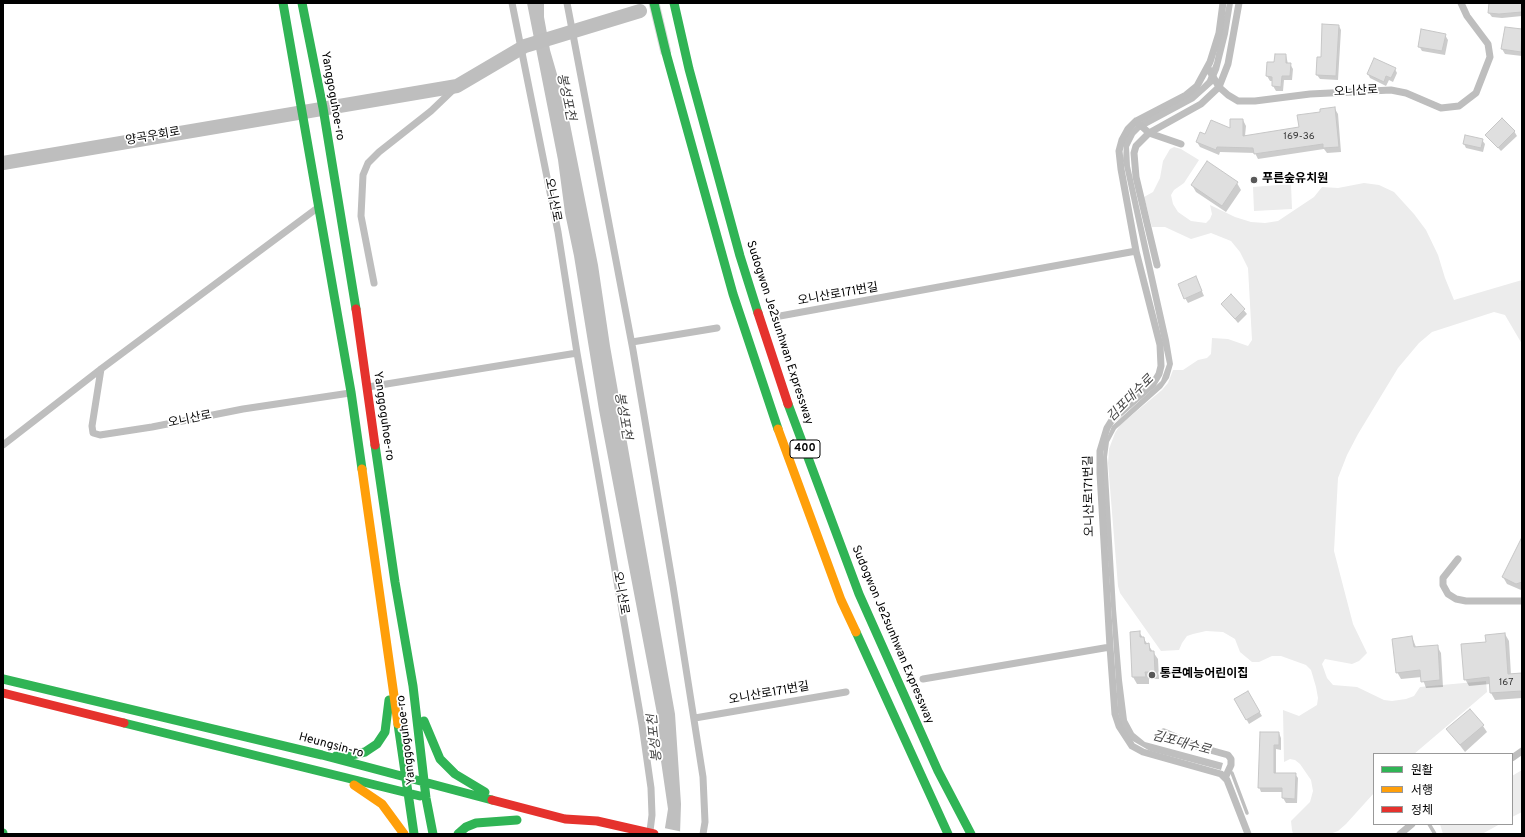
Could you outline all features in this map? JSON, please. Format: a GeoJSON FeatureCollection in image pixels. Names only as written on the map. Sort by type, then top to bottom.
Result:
{"type":"FeatureCollection","features":[{"type":"Feature","properties":{"kind":"main road","name":"Yanggoguhoe-ro"},"geometry":{"type":"LineString","coordinates":[[283,3],[352,392],[414,834]]}},
{"type":"Feature","properties":{"kind":"main road","name":"Yanggoguhoe-ro"},"geometry":{"type":"LineString","coordinates":[[302,3],[323,108],[349,264],[395,582],[413,686],[426,798],[433,834]]}},
{"type":"Feature","properties":{"kind":"main road","name":"400"},"geometry":{"type":"LineString","coordinates":[[654,3],[666,53],[733,294],[786,449],[840,600],[948,834]]}},
{"type":"Feature","properties":{"kind":"main road","name":"Sudogwon Je2sunhwan Expressway"},"geometry":{"type":"LineString","coordinates":[[674,3],[684,47],[740,256],[777,374],[859,594],[938,771],[971,834]]}},
{"type":"Feature","properties":{"kind":"main road"},"geometry":{"type":"LineString","coordinates":[[322,755],[347,756],[365,752],[377,744],[385,732],[392,670]]}},
{"type":"Feature","properties":{"kind":"main road"},"geometry":{"type":"LineString","coordinates":[[3,676],[14,682]]}},
{"type":"Feature","properties":{"kind":"main road","name":"Heungsin-ro"},"geometry":{"type":"LineString","coordinates":[[3,679],[322,755],[523,809],[565,819],[597,821],[652,834]]}},
{"type":"Feature","properties":{"kind":"main road"},"geometry":{"type":"LineString","coordinates":[[413,686],[428,736],[440,759],[455,774],[474,787],[523,809]]}},
{"type":"Feature","properties":{"kind":"main road"},"geometry":{"type":"LineString","coordinates":[[4,695],[333,773],[408,794],[438,800]]}},
{"type":"Feature","properties":{"kind":"main road"},"geometry":{"type":"LineString","coordinates":[[333,773],[368,793],[382,804],[404,834]]}},
{"type":"Feature","properties":{"kind":"main road"},"geometry":{"type":"LineString","coordinates":[[458,834],[466,827],[476,823],[520,821],[487,813]]}},
{"type":"Feature","properties":{"kind":"street"},"geometry":{"type":"LineString","coordinates":[[456,86],[523,47],[640,11]]}},
{"type":"Feature","properties":{"kind":"street","name":"양곡우회로"},"geometry":{"type":"LineString","coordinates":[[3,163],[456,86]]}},
{"type":"Feature","properties":{"kind":"lane","name":"오니산로"},"geometry":{"type":"LineString","coordinates":[[512,3],[523,47],[528,81],[558,232],[577,353],[642,725],[651,788],[652,834]]}},
{"type":"Feature","properties":{"kind":"lane"},"geometry":{"type":"LineString","coordinates":[[567,3],[570,32],[632,342],[695,718],[703,777],[705,822],[703,834]]}},
{"type":"Feature","properties":{"kind":"lane","name":"오니산로171번길"},"geometry":{"type":"LineString","coordinates":[[1224,3],[1219,33],[1209,70],[1197,86],[1186,94],[1137,121],[1128,129],[1122,140],[1119,151],[1136,251],[1160,345],[1161,366],[1154,384],[1112,420],[1107,428],[1100,451],[1102,543],[1115,714],[1124,736],[1132,746],[1142,752],[1221,774],[1225,778]]}},
{"type":"Feature","properties":{"kind":"lane"},"geometry":{"type":"LineString","coordinates":[[1157,265],[1134,163],[1136,146],[1149,132],[1194,109],[1218,85],[1228,64],[1239,3]]}},
{"type":"Feature","properties":{"kind":"lane","name":"오니산로"},"geometry":{"type":"LineString","coordinates":[[1209,70],[1218,85],[1228,95],[1238,101],[1255,101],[1310,94],[1391,90],[1406,93],[1441,108],[1459,106],[1476,93],[1490,57],[1488,44],[1467,16],[1461,3]]}},
{"type":"Feature","properties":{"kind":"lane"},"geometry":{"type":"LineString","coordinates":[[374,283],[361,216],[363,175],[368,163],[379,152],[431,111],[456,86]]}},
{"type":"Feature","properties":{"kind":"lane"},"geometry":{"type":"LineString","coordinates":[[1137,121],[1149,132],[1181,144]]}},
{"type":"Feature","properties":{"kind":"lane"},"geometry":{"type":"LineString","coordinates":[[3,445],[101,369],[320,206]]}},
{"type":"Feature","properties":{"kind":"lane","name":"오니산로171번길"},"geometry":{"type":"LineString","coordinates":[[780,316],[1136,251]]}},
{"type":"Feature","properties":{"kind":"lane"},"geometry":{"type":"LineString","coordinates":[[632,342],[717,328]]}},
{"type":"Feature","properties":{"kind":"lane"},"geometry":{"type":"LineString","coordinates":[[367,387],[577,353]]}},
{"type":"Feature","properties":{"kind":"lane","name":"오니산로"},"geometry":{"type":"LineString","coordinates":[[101,369],[92,426],[93,433],[100,435],[152,427],[243,409],[352,392]]}},
{"type":"Feature","properties":{"kind":"lane"},"geometry":{"type":"LineString","coordinates":[[1458,559],[1443,578],[1443,585],[1448,594],[1456,599],[1466,602],[1522,600]]}},
{"type":"Feature","properties":{"kind":"lane"},"geometry":{"type":"LineString","coordinates":[[923,679],[1110,647]]}},
{"type":"Feature","properties":{"kind":"lane","name":"오니산로171번길"},"geometry":{"type":"LineString","coordinates":[[695,718],[846,692]]}},
{"type":"Feature","properties":{"kind":"lane"},"geometry":{"type":"LineString","coordinates":[[1164,732],[1199,747],[1228,755],[1231,759],[1231,765],[1225,778],[1232,791],[1248,834]]}},
{"type":"Feature","properties":{"kind":"lane"},"geometry":{"type":"LineString","coordinates":[[1513,757],[1522,751]]}},
{"type":"Feature","properties":{"kind":"lane"},"geometry":{"type":"LineString","coordinates":[[1400,834],[1411,825]]}},
{"type":"Feature","properties":{"kind":"shaded area"},"geometry":{"type":"Polygon","coordinates":[[[1174,147],[1181,149],[1199,160],[1184,183],[1174,190],[1171,195],[1173,204],[1178,212],[1191,221],[1206,223],[1212,214],[1210,205],[1235,217],[1251,222],[1265,223],[1278,221],[1314,197],[1322,187],[1338,188],[1364,183],[1379,185],[1394,192],[1426,230],[1438,255],[1454,300],[1522,280],[1522,344],[1505,315],[1494,312],[1432,332],[1419,343],[1398,368],[1358,434],[1347,455],[1338,478],[1334,551],[1353,624],[1367,653],[1359,661],[1352,664],[1325,659],[1322,664],[1327,678],[1333,685],[1357,687],[1384,700],[1392,701],[1414,696],[1420,687],[1486,681],[1487,692],[1415,753],[1373,753],[1373,794],[1346,824],[1338,831],[1330,834],[1293,834],[1291,821],[1310,802],[1313,791],[1311,780],[1300,764],[1295,760],[1290,759],[1284,762],[1283,710],[1299,716],[1317,705],[1318,698],[1311,670],[1306,665],[1281,656],[1272,656],[1259,662],[1252,662],[1240,652],[1235,639],[1223,632],[1206,631],[1193,634],[1187,636],[1179,650],[1161,651],[1120,593],[1118,586],[1108,463],[1109,449],[1115,433],[1120,425],[1162,390],[1168,383],[1173,370],[1183,370],[1198,360],[1207,358],[1211,354],[1212,338],[1228,339],[1248,346],[1252,340],[1248,268],[1240,252],[1231,241],[1211,233],[1191,239],[1165,227],[1152,227],[1144,197],[1153,192],[1160,178],[1163,161],[1170,149],[1174,147]]]}},
{"type":"Feature","properties":{"kind":"shaded area"},"geometry":{"type":"Polygon","coordinates":[[[1291,184],[1292,209],[1254,211],[1253,187],[1291,184]]]}},
{"type":"Feature","properties":{"kind":"shaded area"},"geometry":{"type":"Polygon","coordinates":[[[1522,770],[1522,812],[1513,816],[1513,775],[1522,770]]]}},
{"type":"Feature","properties":{"kind":"shaded area"},"geometry":{"type":"Polygon","coordinates":[[[1440,825],[1498,825],[1482,834],[1443,834],[1440,825]]]}},
{"type":"Feature","properties":{"kind":"water","name":"봉성포천"},"geometry":{"type":"Polygon","coordinates":[[[527,3],[544,3],[544,17],[550,50],[567,109],[598,265],[610,346],[675,714],[681,804],[680,834],[664,834],[668,809],[661,761],[658,719],[599,410],[574,256],[565,213],[558,160],[527,3]]]}},
{"type":"Feature","properties":{"kind":"water"},"geometry":{"type":"Polygon","coordinates":[[[1227,3],[1233,3],[1228,34],[1219,70],[1213,84],[1194,101],[1140,130],[1135,135],[1129,147],[1130,166],[1173,364],[1169,378],[1162,388],[1116,429],[1109,442],[1107,457],[1116,609],[1127,720],[1134,733],[1145,742],[1223,763],[1221,770],[1150,751],[1131,740],[1122,727],[1118,713],[1102,469],[1104,445],[1112,426],[1161,381],[1167,364],[1123,161],[1124,142],[1130,131],[1139,123],[1200,87],[1207,80],[1214,63],[1227,3]]]}},
{"type":"Feature","properties":{"kind":"pier"},"geometry":{"type":"Polygon","coordinates":[[[664,828],[683,832],[682,834],[662,834],[664,828]]]}},
{"type":"Feature","properties":{"kind":"building"},"geometry":{"type":"Polygon","coordinates":[[[1489,3],[1522,3],[1522,12],[1499,14],[1488,13],[1489,3]]]}},
{"type":"Feature","properties":{"kind":"building"},"geometry":{"type":"Polygon","coordinates":[[[1322,24],[1339,25],[1336,76],[1316,75],[1317,57],[1321,57],[1322,24]]]}},
{"type":"Feature","properties":{"kind":"building"},"geometry":{"type":"Polygon","coordinates":[[[1505,27],[1522,29],[1521,52],[1501,49],[1505,27]]]}},
{"type":"Feature","properties":{"kind":"building"},"geometry":{"type":"Polygon","coordinates":[[[1421,29],[1446,34],[1442,51],[1418,47],[1421,29]]]}},
{"type":"Feature","properties":{"kind":"building"},"geometry":{"type":"Polygon","coordinates":[[[1275,54],[1286,54],[1286,63],[1291,63],[1290,76],[1282,76],[1281,87],[1272,86],[1272,77],[1266,76],[1267,62],[1274,62],[1275,54]]]}},
{"type":"Feature","properties":{"kind":"building"},"geometry":{"type":"Polygon","coordinates":[[[1374,58],[1396,68],[1391,78],[1386,76],[1384,82],[1367,74],[1374,58]]]}},
{"type":"Feature","properties":{"kind":"building"},"geometry":{"type":"Polygon","coordinates":[[[1335,107],[1339,147],[1323,148],[1323,144],[1254,154],[1253,148],[1217,147],[1216,150],[1196,142],[1200,132],[1205,134],[1211,120],[1230,128],[1230,119],[1243,119],[1243,136],[1299,127],[1297,115],[1320,112],[1320,109],[1335,107]]]}},
{"type":"Feature","properties":{"kind":"building"},"geometry":{"type":"Polygon","coordinates":[[[1502,118],[1515,131],[1498,148],[1485,135],[1502,118]]]}},
{"type":"Feature","properties":{"kind":"building"},"geometry":{"type":"Polygon","coordinates":[[[1465,135],[1483,139],[1481,148],[1463,144],[1465,135]]]}},
{"type":"Feature","properties":{"kind":"building"},"geometry":{"type":"Polygon","coordinates":[[[1207,161],[1238,182],[1222,206],[1191,185],[1207,161]]]}},
{"type":"Feature","properties":{"kind":"building"},"geometry":{"type":"Polygon","coordinates":[[[1196,276],[1202,291],[1184,299],[1178,284],[1196,276]]]}},
{"type":"Feature","properties":{"kind":"building"},"geometry":{"type":"Polygon","coordinates":[[[1231,294],[1245,309],[1235,319],[1221,304],[1231,294]]]}},
{"type":"Feature","properties":{"kind":"building"},"geometry":{"type":"Polygon","coordinates":[[[1522,537],[1522,582],[1516,584],[1502,577],[1522,537]]]}},
{"type":"Feature","properties":{"kind":"building"},"geometry":{"type":"Polygon","coordinates":[[[1140,631],[1140,637],[1144,637],[1145,644],[1149,643],[1150,651],[1154,651],[1155,672],[1145,672],[1146,677],[1132,677],[1130,632],[1140,631]]]}},
{"type":"Feature","properties":{"kind":"building"},"geometry":{"type":"Polygon","coordinates":[[[1505,633],[1508,674],[1522,673],[1522,691],[1490,693],[1489,677],[1464,680],[1461,644],[1486,642],[1485,635],[1505,633]]]}},
{"type":"Feature","properties":{"kind":"building"},"geometry":{"type":"Polygon","coordinates":[[[1412,636],[1414,647],[1438,645],[1440,680],[1421,682],[1420,670],[1396,673],[1392,639],[1412,636]]]}},
{"type":"Feature","properties":{"kind":"building"},"geometry":{"type":"Polygon","coordinates":[[[1248,691],[1260,712],[1246,720],[1234,699],[1248,691]]]}},
{"type":"Feature","properties":{"kind":"building"},"geometry":{"type":"Polygon","coordinates":[[[1470,709],[1484,725],[1460,745],[1446,729],[1470,709]]]}},
{"type":"Feature","properties":{"kind":"building"},"geometry":{"type":"Polygon","coordinates":[[[1260,732],[1279,732],[1279,745],[1274,745],[1274,773],[1296,773],[1295,799],[1282,798],[1282,788],[1258,788],[1260,732]]]}},
{"type":"Feature","properties":{"kind":"waterway","name":"김포대수로"},"geometry":{"type":"LineString","coordinates":[[1232,773],[1247,813]]}},
{"type":"Feature","properties":{"kind":"waterway"},"geometry":{"type":"LineString","coordinates":[[1430,825],[1435,834]]}},
{"type":"Feature","properties":{"kind":"traffic: fast"},"geometry":{"type":"LineString","coordinates":[[283,3],[351,392],[362,469]]}},
{"type":"Feature","properties":{"kind":"traffic: fast"},"geometry":{"type":"LineString","coordinates":[[302,3],[323,108],[356,309]]}},
{"type":"Feature","properties":{"kind":"traffic: fast"},"geometry":{"type":"LineString","coordinates":[[654,3],[666,53]]}},
{"type":"Feature","properties":{"kind":"traffic: fast"},"geometry":{"type":"LineString","coordinates":[[674,3],[689,69],[740,256],[758,313]]}},
{"type":"Feature","properties":{"kind":"traffic: fast"},"geometry":{"type":"LineString","coordinates":[[666,53],[733,294],[778,429]]}},
{"type":"Feature","properties":{"kind":"traffic: fast"},"geometry":{"type":"LineString","coordinates":[[788,404],[859,594],[938,771],[971,834]]}},
{"type":"Feature","properties":{"kind":"traffic: fast"},"geometry":{"type":"LineString","coordinates":[[375,445],[395,582],[413,686],[426,798],[433,834]]}},
{"type":"Feature","properties":{"kind":"traffic: fast"},"geometry":{"type":"LineString","coordinates":[[856,632],[948,834]]}},
{"type":"Feature","properties":{"kind":"traffic: fast"},"geometry":{"type":"LineString","coordinates":[[3,679],[322,755],[492,800]]}},
{"type":"Feature","properties":{"kind":"traffic: fast"},"geometry":{"type":"LineString","coordinates":[[336,756],[347,756],[365,752],[377,744],[385,732],[389,700]]}},
{"type":"Feature","properties":{"kind":"traffic: fast"},"geometry":{"type":"LineString","coordinates":[[424,721],[440,759],[455,774],[485,792]]}},
{"type":"Feature","properties":{"kind":"traffic: fast"},"geometry":{"type":"LineString","coordinates":[[124,723],[420,796]]}},
{"type":"Feature","properties":{"kind":"traffic: fast"},"geometry":{"type":"LineString","coordinates":[[398,724],[414,834]]}},
{"type":"Feature","properties":{"kind":"traffic: fast"},"geometry":{"type":"LineString","coordinates":[[458,834],[466,827],[476,823],[517,820]]}},
{"type":"Feature","properties":{"kind":"traffic: slow"},"geometry":{"type":"LineString","coordinates":[[778,429],[841,600],[856,632]]}},
{"type":"Feature","properties":{"kind":"traffic: slow"},"geometry":{"type":"LineString","coordinates":[[362,469],[398,724]]}},
{"type":"Feature","properties":{"kind":"traffic: slow"},"geometry":{"type":"LineString","coordinates":[[354,785],[382,804],[404,834]]}},
{"type":"Feature","properties":{"kind":"traffic: jam"},"geometry":{"type":"LineString","coordinates":[[356,309],[375,445]]}},
{"type":"Feature","properties":{"kind":"traffic: jam"},"geometry":{"type":"LineString","coordinates":[[758,313],[788,404]]}},
{"type":"Feature","properties":{"kind":"traffic: jam"},"geometry":{"type":"LineString","coordinates":[[3,693],[124,723]]}},
{"type":"Feature","properties":{"kind":"traffic: jam"},"geometry":{"type":"LineString","coordinates":[[492,800],[565,819],[597,821],[654,834]]}},
{"type":"Feature","properties":{"kind":"place","name":"푸른숲유치원"},"geometry":{"type":"Point","coordinates":[1254,180]}},
{"type":"Feature","properties":{"kind":"place","name":"통큰예능어린이집"},"geometry":{"type":"Point","coordinates":[1152,675]}}]}
